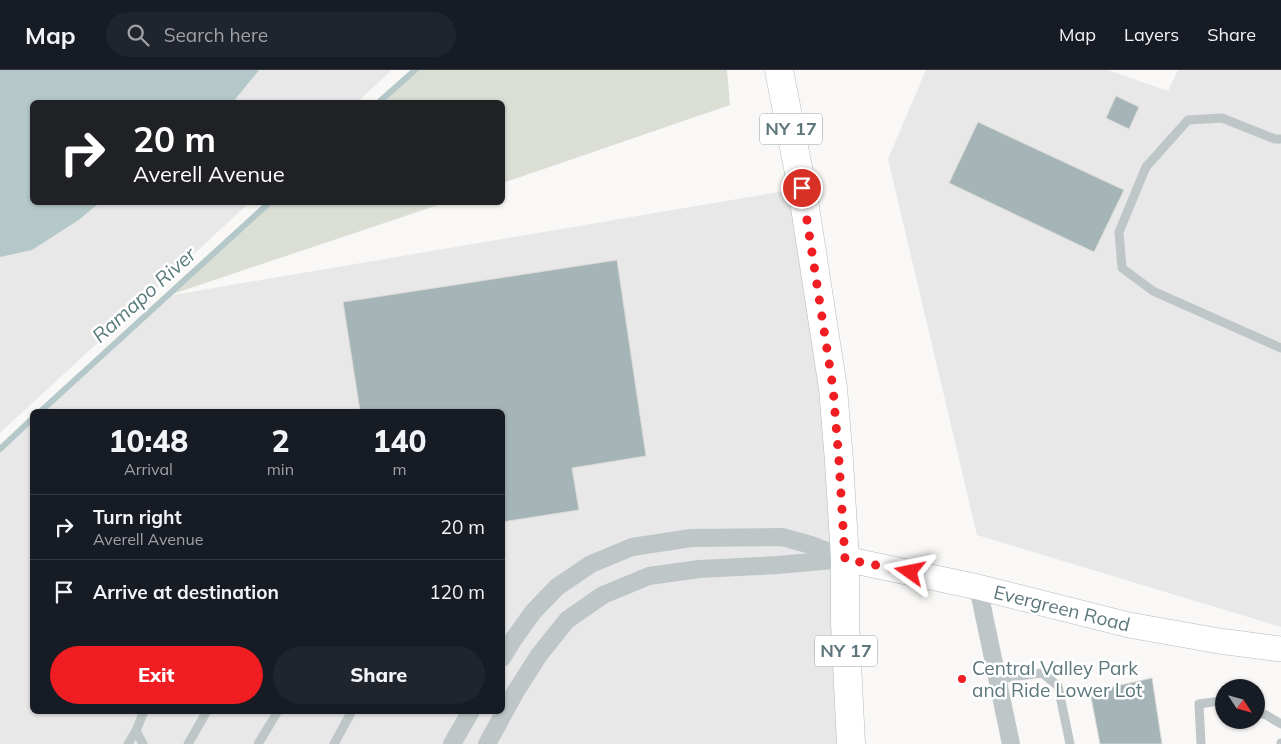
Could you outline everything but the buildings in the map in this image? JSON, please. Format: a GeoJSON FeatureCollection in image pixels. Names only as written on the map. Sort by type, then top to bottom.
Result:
{"type":"FeatureCollection","features":[{"type":"Feature","properties":{"kind":"main road","name":"NY 17"},"geometry":{"type":"LineString","coordinates":[[779,70],[802,188],[833,388],[845,559],[845,623],[851,744]]}},
{"type":"Feature","properties":{"kind":"street"},"geometry":{"type":"LineString","coordinates":[[508,638],[557,587],[591,564],[632,547],[691,538],[782,537],[811,545],[845,559]]}},
{"type":"Feature","properties":{"kind":"street","name":"Evergreen Road"},"geometry":{"type":"LineString","coordinates":[[845,559],[978,587],[1129,625],[1219,641],[1281,649]]}},
{"type":"Feature","properties":{"kind":"street"},"geometry":{"type":"LineString","coordinates":[[505,711],[539,654],[567,620],[603,595],[649,576],[699,569],[845,559]]}},
{"type":"Feature","properties":{"kind":"street"},"geometry":{"type":"LineString","coordinates":[[978,587],[1011,744]]}},
{"type":"Feature","properties":{"kind":"street"},"geometry":{"type":"LineString","coordinates":[[452,744],[469,714]]}},
{"type":"Feature","properties":{"kind":"street"},"geometry":{"type":"LineString","coordinates":[[487,744],[503,714]]}},
{"type":"Feature","properties":{"kind":"lane"},"geometry":{"type":"LineString","coordinates":[[1281,139],[1275,139],[1222,118],[1188,120],[1146,167],[1119,232],[1122,268],[1153,291],[1281,348]]}},
{"type":"Feature","properties":{"kind":"lane"},"geometry":{"type":"LineString","coordinates":[[998,680],[1042,673],[1058,686],[1070,744]]}},
{"type":"Feature","properties":{"kind":"lane"},"geometry":{"type":"LineString","coordinates":[[1201,744],[1199,704],[1215,702]]}},
{"type":"Feature","properties":{"kind":"lane"},"geometry":{"type":"LineString","coordinates":[[128,744],[143,714]]}},
{"type":"Feature","properties":{"kind":"lane"},"geometry":{"type":"LineString","coordinates":[[188,744],[205,714]]}},
{"type":"Feature","properties":{"kind":"lane"},"geometry":{"type":"LineString","coordinates":[[258,744],[276,714]]}},
{"type":"Feature","properties":{"kind":"lane"},"geometry":{"type":"LineString","coordinates":[[334,744],[350,714]]}},
{"type":"Feature","properties":{"kind":"lane"},"geometry":{"type":"LineString","coordinates":[[1265,714],[1281,724]]}},
{"type":"Feature","properties":{"kind":"lane"},"geometry":{"type":"LineString","coordinates":[[136,731],[143,744]]}},
{"type":"Feature","properties":{"kind":"shaded area"},"geometry":{"type":"Polygon","coordinates":[[[0,70],[392,70],[359,100],[30,100],[30,205],[247,205],[0,433],[0,70]]]}},
{"type":"Feature","properties":{"kind":"shaded area"},"geometry":{"type":"Polygon","coordinates":[[[0,70],[259,70],[235,100],[30,100],[30,205],[97,205],[80,219],[32,250],[0,257],[0,70]]]}},
{"type":"Feature","properties":{"kind":"shaded area"},"geometry":{"type":"Polygon","coordinates":[[[415,70],[727,70],[730,105],[505,182],[505,100],[381,100],[415,70]]]}},
{"type":"Feature","properties":{"kind":"shaded area"},"geometry":{"type":"Polygon","coordinates":[[[926,70],[1108,70],[1168,91],[1178,70],[1281,70],[1281,627],[977,535],[888,159],[926,70]]]}},
{"type":"Feature","properties":{"kind":"shaded area"},"geometry":{"type":"Polygon","coordinates":[[[802,188],[852,744],[0,744],[0,445],[30,418],[30,714],[505,714],[505,409],[40,409],[167,296],[802,188]]]}},
{"type":"Feature","properties":{"kind":"shaded area"},"geometry":{"type":"Polygon","coordinates":[[[267,205],[438,205],[167,296],[267,205]]]}},
{"type":"Feature","properties":{"kind":"waterway","name":"Ramapo River"},"geometry":{"type":"LineString","coordinates":[[381,100],[415,70]]}},
{"type":"Feature","properties":{"kind":"waterway","name":"Ramapo River"},"geometry":{"type":"LineString","coordinates":[[43,409],[267,205]]}},
{"type":"Feature","properties":{"kind":"waterway","name":"Ramapo River"},"geometry":{"type":"LineString","coordinates":[[0,449],[30,421]]}},
{"type":"Feature","properties":{"kind":"place","name":"Central Valley Park and Ride Lower Lot"},"geometry":{"type":"Point","coordinates":[962,679]}},
{"type":"Feature","properties":{"kind":"route"},"geometry":{"type":"LineString","coordinates":[[802,188],[833,388],[845,559],[910,572]]}}]}
